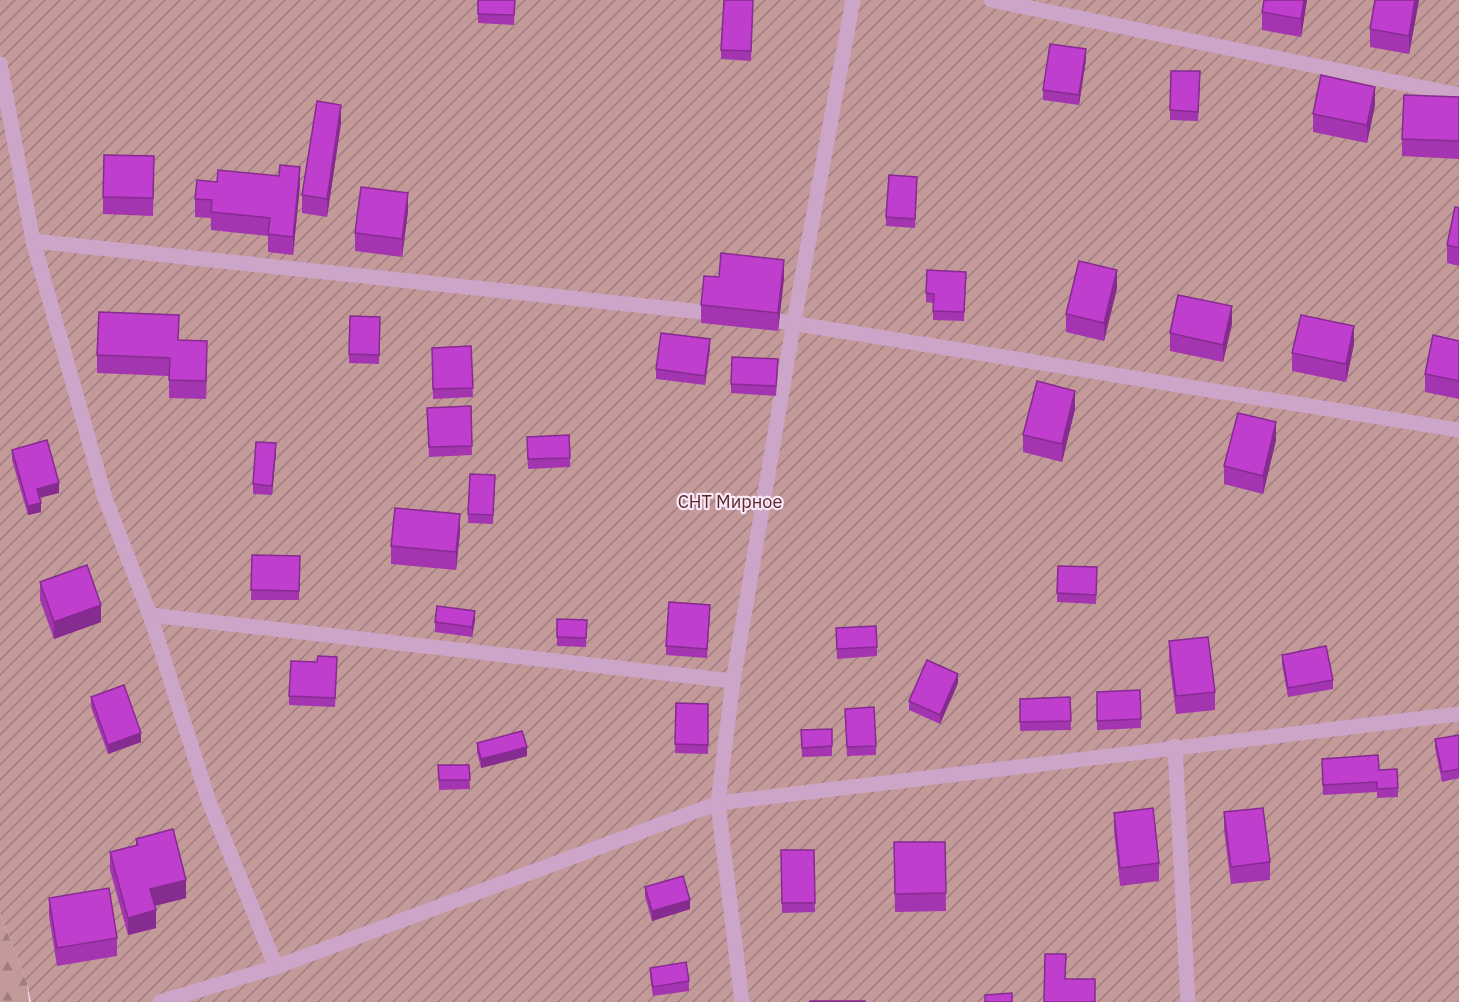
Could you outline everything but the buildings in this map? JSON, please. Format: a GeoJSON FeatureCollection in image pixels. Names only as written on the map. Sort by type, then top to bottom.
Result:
{"type":"FeatureCollection","features":[{"type":"Feature","properties":{"kind":"street"},"geometry":{"type":"LineString","coordinates":[[742,1002],[718,803],[733,681],[794,321],[853,0]]}},
{"type":"Feature","properties":{"kind":"street"},"geometry":{"type":"LineString","coordinates":[[991,0],[1459,95]]}},
{"type":"Feature","properties":{"kind":"street"},"geometry":{"type":"LineString","coordinates":[[0,64],[33,241],[105,498],[150,615],[208,800],[276,967]]}},
{"type":"Feature","properties":{"kind":"street"},"geometry":{"type":"LineString","coordinates":[[33,241],[794,321],[1459,430]]}},
{"type":"Feature","properties":{"kind":"street"},"geometry":{"type":"LineString","coordinates":[[150,615],[733,681]]}},
{"type":"Feature","properties":{"kind":"street"},"geometry":{"type":"LineString","coordinates":[[160,1002],[276,967],[718,803],[1175,746],[1459,714]]}},
{"type":"Feature","properties":{"kind":"street"},"geometry":{"type":"LineString","coordinates":[[1175,746],[1188,1002]]}},
{"type":"Feature","properties":{"kind":"green space","name":"СНТ Мирное"},"geometry":{"type":"Polygon","coordinates":[[[0,0],[1459,0],[1459,1002],[31,1002],[27,983],[0,913],[0,0]]]}},
{"type":"Feature","properties":{"kind":"green space"},"geometry":{"type":"Polygon","coordinates":[[[0,913],[27,983],[29,1002],[0,1002],[0,913]]]}}]}
